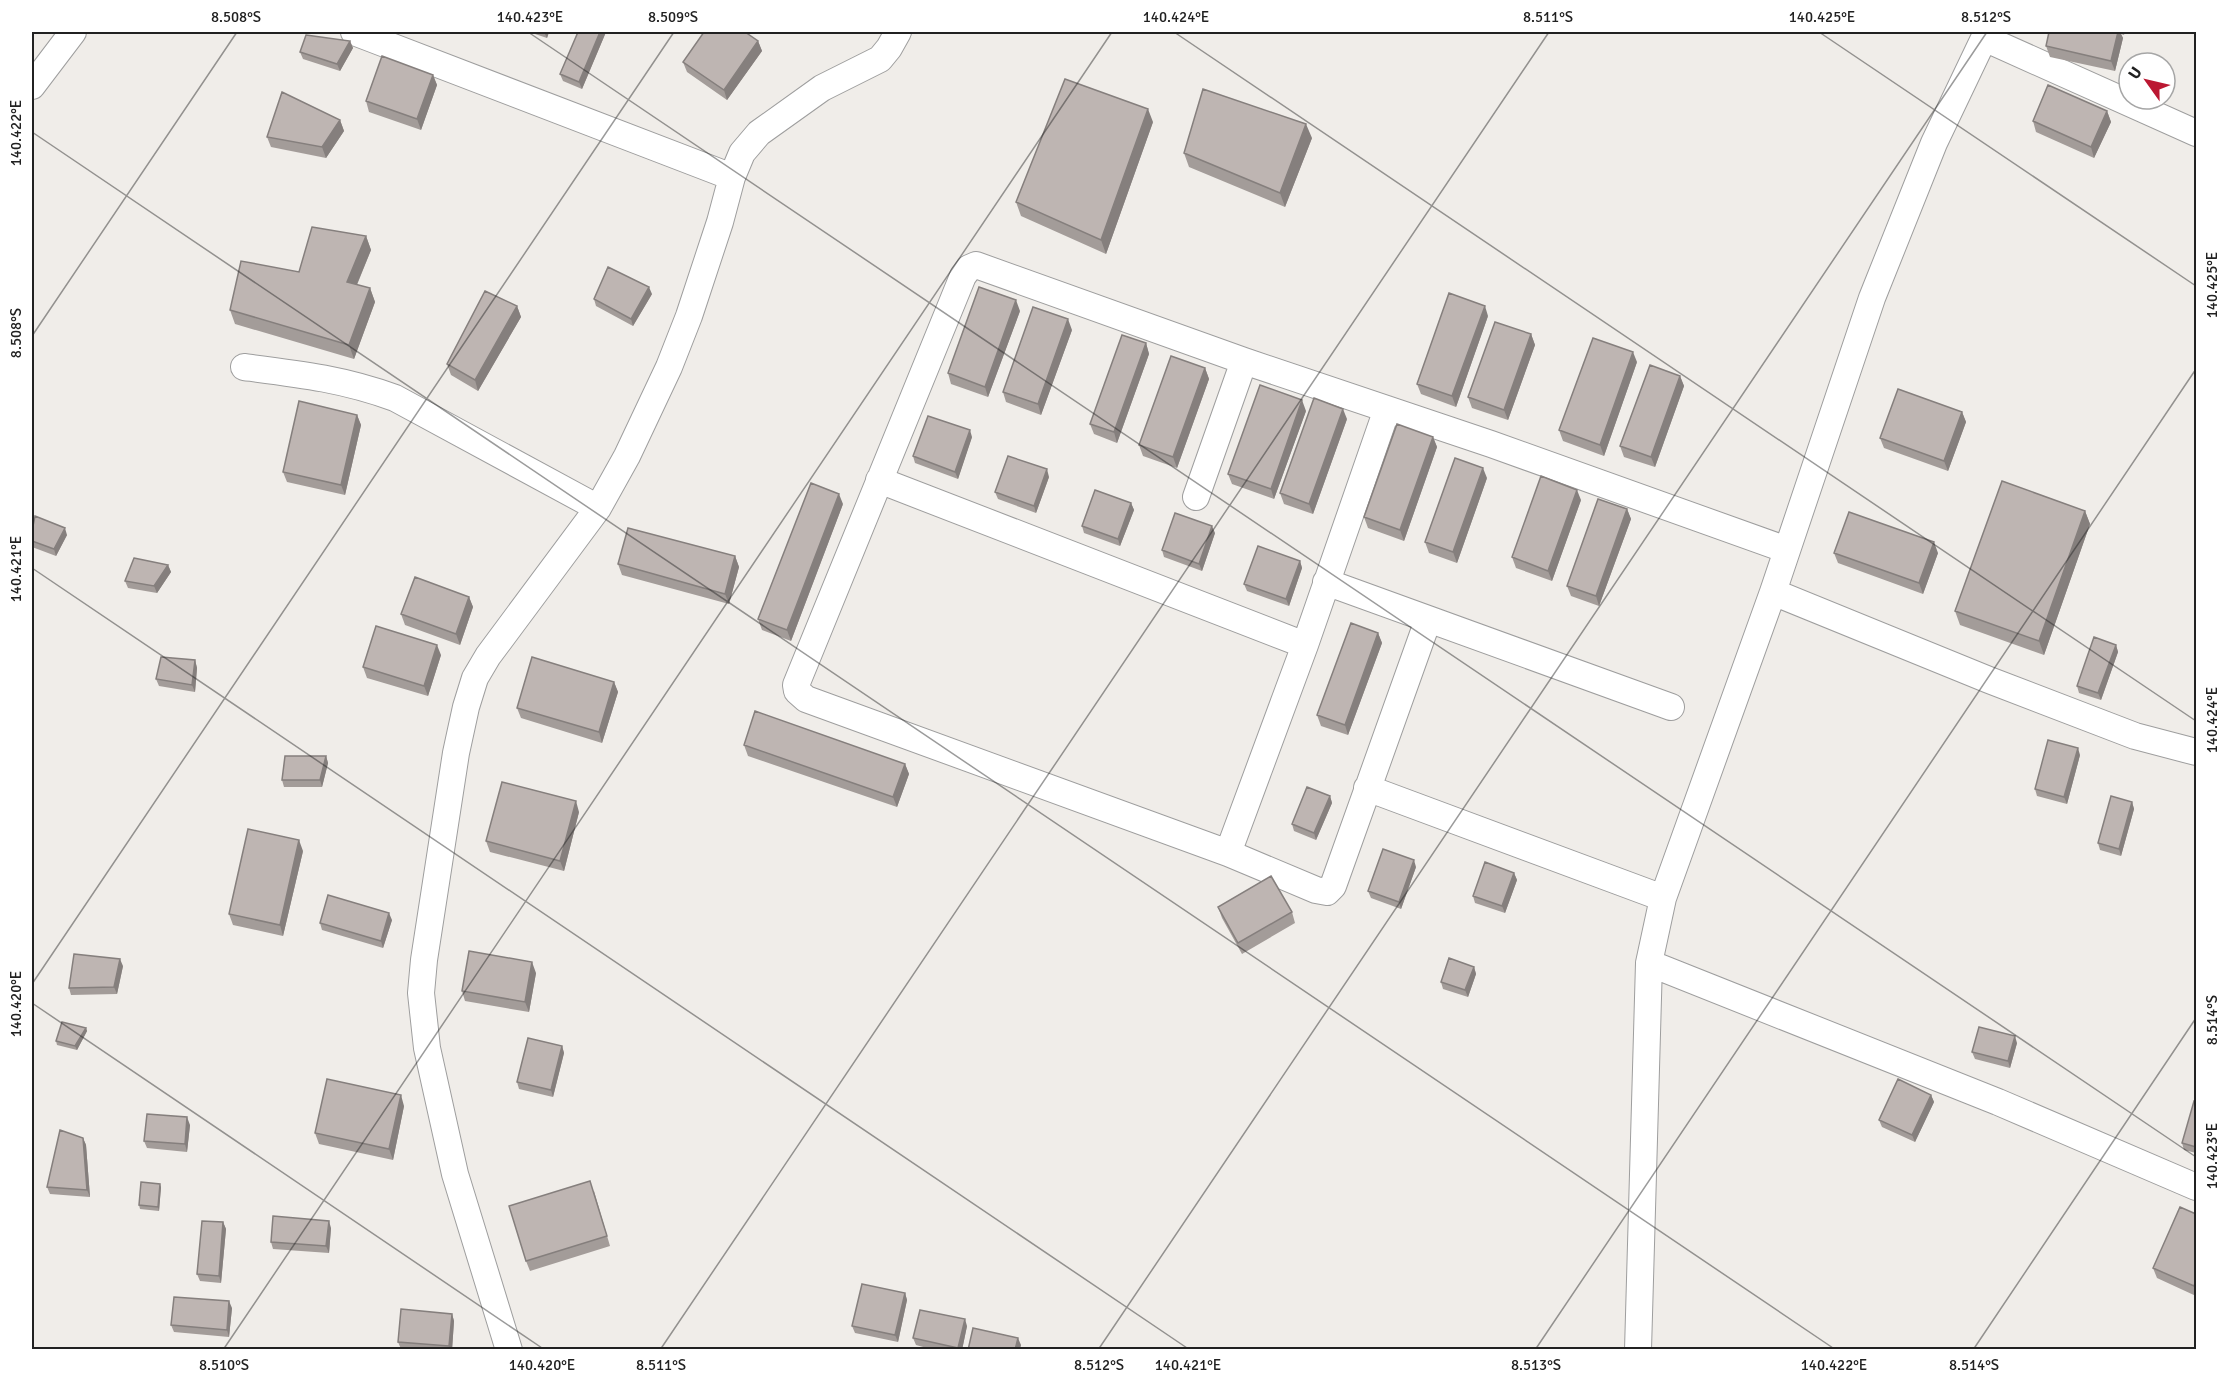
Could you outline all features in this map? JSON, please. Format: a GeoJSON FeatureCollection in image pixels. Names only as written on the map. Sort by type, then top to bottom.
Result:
{"type":"FeatureCollection","features":[{"type":"Feature","properties":{"kind":"street"},"geometry":{"type":"LineString","coordinates":[[32,86],[73,32]]}},
{"type":"Feature","properties":{"kind":"street"},"geometry":{"type":"LineString","coordinates":[[354,32],[732,177]]}},
{"type":"Feature","properties":{"kind":"street"},"geometry":{"type":"LineString","coordinates":[[509,1350],[455,1174],[427,1048],[422,1009],[424,960],[456,753],[466,707],[475,678],[506,630],[598,508],[627,456],[669,367],[689,316],[720,222],[732,177],[742,153],[759,133],[822,88],[880,59],[898,32]]}},
{"type":"Feature","properties":{"kind":"street"},"geometry":{"type":"LineString","coordinates":[[1638,1350],[1649,963],[1663,898],[1773,592],[1872,298],[1934,143],[1985,35],[2196,133]]}},
{"type":"Feature","properties":{"kind":"street"},"geometry":{"type":"LineString","coordinates":[[1428,620],[1333,886],[1327,892],[1316,890],[1228,853],[806,699],[797,691],[797,679],[963,276],[972,266],[980,266],[1244,361],[1491,444],[1787,550]]}},
{"type":"Feature","properties":{"kind":"street"},"geometry":{"type":"LineString","coordinates":[[1196,497],[1244,361]]}},
{"type":"Feature","properties":{"kind":"street"},"geometry":{"type":"LineString","coordinates":[[244,367],[331,379],[395,398],[598,508]]}},
{"type":"Feature","properties":{"kind":"street"},"geometry":{"type":"LineString","coordinates":[[1228,853],[1305,645],[1387,409]]}},
{"type":"Feature","properties":{"kind":"street"},"geometry":{"type":"LineString","coordinates":[[879,480],[1305,645]]}},
{"type":"Feature","properties":{"kind":"street"},"geometry":{"type":"LineString","coordinates":[[1326,582],[1671,707]]}},
{"type":"Feature","properties":{"kind":"street"},"geometry":{"type":"LineString","coordinates":[[1773,592],[1989,680],[2135,736],[2196,752]]}},
{"type":"Feature","properties":{"kind":"street"},"geometry":{"type":"LineString","coordinates":[[1367,788],[1663,898]]}},
{"type":"Feature","properties":{"kind":"street"},"geometry":{"type":"LineString","coordinates":[[1649,963],[1998,1102],[2196,1187]]}},
{"type":"Feature","properties":{"kind":"building"},"geometry":{"type":"Polygon","coordinates":[[[578,32],[600,32],[579,82],[560,74],[578,32]]]}},
{"type":"Feature","properties":{"kind":"building"},"geometry":{"type":"Polygon","coordinates":[[[704,32],[745,32],[758,41],[724,90],[683,62],[704,32]]]}},
{"type":"Feature","properties":{"kind":"building"},"geometry":{"type":"Polygon","coordinates":[[[2049,32],[2118,32],[2111,61],[2046,46],[2049,32]]]}},
{"type":"Feature","properties":{"kind":"building"},"geometry":{"type":"Polygon","coordinates":[[[306,35],[350,41],[337,64],[300,52],[306,35]]]}},
{"type":"Feature","properties":{"kind":"building"},"geometry":{"type":"Polygon","coordinates":[[[382,56],[433,75],[417,119],[366,101],[382,56]]]}},
{"type":"Feature","properties":{"kind":"building"},"geometry":{"type":"Polygon","coordinates":[[[1065,79],[1148,109],[1101,240],[1016,202],[1065,79]]]}},
{"type":"Feature","properties":{"kind":"building"},"geometry":{"type":"Polygon","coordinates":[[[2048,85],[2107,111],[2091,147],[2033,121],[2048,85]]]}},
{"type":"Feature","properties":{"kind":"building"},"geometry":{"type":"Polygon","coordinates":[[[1203,89],[1306,124],[1280,193],[1184,153],[1203,89]]]}},
{"type":"Feature","properties":{"kind":"building"},"geometry":{"type":"Polygon","coordinates":[[[282,92],[340,120],[322,147],[267,137],[282,92]]]}},
{"type":"Feature","properties":{"kind":"building"},"geometry":{"type":"Polygon","coordinates":[[[312,227],[366,236],[347,282],[370,288],[349,345],[230,310],[241,261],[299,272],[312,227]]]}},
{"type":"Feature","properties":{"kind":"building"},"geometry":{"type":"Polygon","coordinates":[[[608,267],[649,287],[631,319],[594,299],[608,267]]]}},
{"type":"Feature","properties":{"kind":"building"},"geometry":{"type":"Polygon","coordinates":[[[979,287],[1016,300],[985,387],[948,373],[979,287]]]}},
{"type":"Feature","properties":{"kind":"building"},"geometry":{"type":"Polygon","coordinates":[[[485,291],[517,306],[475,380],[447,364],[485,291]]]}},
{"type":"Feature","properties":{"kind":"building"},"geometry":{"type":"Polygon","coordinates":[[[1449,293],[1485,306],[1452,396],[1417,384],[1449,293]]]}},
{"type":"Feature","properties":{"kind":"building"},"geometry":{"type":"Polygon","coordinates":[[[1033,307],[1068,319],[1038,404],[1003,392],[1033,307]]]}},
{"type":"Feature","properties":{"kind":"building"},"geometry":{"type":"Polygon","coordinates":[[[1495,322],[1531,334],[1504,410],[1468,397],[1495,322]]]}},
{"type":"Feature","properties":{"kind":"building"},"geometry":{"type":"Polygon","coordinates":[[[1122,335],[1146,343],[1114,432],[1090,424],[1122,335]]]}},
{"type":"Feature","properties":{"kind":"building"},"geometry":{"type":"Polygon","coordinates":[[[1593,338],[1633,352],[1600,445],[1559,430],[1593,338]]]}},
{"type":"Feature","properties":{"kind":"building"},"geometry":{"type":"Polygon","coordinates":[[[1171,356],[1205,368],[1173,457],[1139,445],[1171,356]]]}},
{"type":"Feature","properties":{"kind":"building"},"geometry":{"type":"Polygon","coordinates":[[[1650,365],[1680,376],[1651,457],[1620,446],[1650,365]]]}},
{"type":"Feature","properties":{"kind":"building"},"geometry":{"type":"Polygon","coordinates":[[[1260,385],[1302,400],[1271,489],[1228,474],[1260,385]]]}},
{"type":"Feature","properties":{"kind":"building"},"geometry":{"type":"Polygon","coordinates":[[[1898,389],[1962,412],[1944,461],[1880,438],[1898,389]]]}},
{"type":"Feature","properties":{"kind":"building"},"geometry":{"type":"Polygon","coordinates":[[[1314,398],[1343,409],[1309,504],[1280,493],[1314,398]]]}},
{"type":"Feature","properties":{"kind":"building"},"geometry":{"type":"Polygon","coordinates":[[[299,401],[357,415],[341,485],[283,472],[299,401]]]}},
{"type":"Feature","properties":{"kind":"building"},"geometry":{"type":"Polygon","coordinates":[[[928,416],[970,430],[955,472],[913,456],[928,416]]]}},
{"type":"Feature","properties":{"kind":"building"},"geometry":{"type":"Polygon","coordinates":[[[1397,424],[1433,437],[1400,530],[1364,517],[1397,424]]]}},
{"type":"Feature","properties":{"kind":"building"},"geometry":{"type":"Polygon","coordinates":[[[1008,456],[1047,469],[1034,506],[995,492],[1008,456]]]}},
{"type":"Feature","properties":{"kind":"building"},"geometry":{"type":"Polygon","coordinates":[[[1455,458],[1483,468],[1453,552],[1425,542],[1455,458]]]}},
{"type":"Feature","properties":{"kind":"building"},"geometry":{"type":"Polygon","coordinates":[[[1541,476],[1577,490],[1548,571],[1512,557],[1541,476]]]}},
{"type":"Feature","properties":{"kind":"building"},"geometry":{"type":"Polygon","coordinates":[[[2002,481],[2085,511],[2039,641],[1955,611],[2002,481]]]}},
{"type":"Feature","properties":{"kind":"building"},"geometry":{"type":"Polygon","coordinates":[[[811,483],[839,494],[787,630],[758,619],[811,483]]]}},
{"type":"Feature","properties":{"kind":"building"},"geometry":{"type":"Polygon","coordinates":[[[1095,490],[1131,503],[1118,539],[1082,526],[1095,490]]]}},
{"type":"Feature","properties":{"kind":"building"},"geometry":{"type":"Polygon","coordinates":[[[1598,499],[1627,509],[1596,596],[1567,586],[1598,499]]]}},
{"type":"Feature","properties":{"kind":"building"},"geometry":{"type":"Polygon","coordinates":[[[1849,512],[1934,542],[1919,583],[1834,553],[1849,512]]]}},
{"type":"Feature","properties":{"kind":"building"},"geometry":{"type":"Polygon","coordinates":[[[1175,513],[1212,526],[1199,564],[1162,550],[1175,513]]]}},
{"type":"Feature","properties":{"kind":"building"},"geometry":{"type":"Polygon","coordinates":[[[35,516],[65,528],[54,549],[32,541],[35,516]]]}},
{"type":"Feature","properties":{"kind":"building"},"geometry":{"type":"Polygon","coordinates":[[[628,528],[735,556],[725,594],[618,564],[628,528]]]}},
{"type":"Feature","properties":{"kind":"building"},"geometry":{"type":"Polygon","coordinates":[[[1258,546],[1300,561],[1286,599],[1244,584],[1258,546]]]}},
{"type":"Feature","properties":{"kind":"building"},"geometry":{"type":"Polygon","coordinates":[[[134,558],[168,565],[154,586],[125,581],[134,558]]]}},
{"type":"Feature","properties":{"kind":"building"},"geometry":{"type":"Polygon","coordinates":[[[415,577],[469,597],[456,634],[401,614],[415,577]]]}},
{"type":"Feature","properties":{"kind":"building"},"geometry":{"type":"Polygon","coordinates":[[[1351,623],[1378,633],[1345,725],[1317,715],[1351,623]]]}},
{"type":"Feature","properties":{"kind":"building"},"geometry":{"type":"Polygon","coordinates":[[[376,626],[437,645],[424,686],[363,667],[376,626]]]}},
{"type":"Feature","properties":{"kind":"building"},"geometry":{"type":"Polygon","coordinates":[[[2094,637],[2116,645],[2098,693],[2077,686],[2094,637]]]}},
{"type":"Feature","properties":{"kind":"building"},"geometry":{"type":"Polygon","coordinates":[[[161,657],[195,660],[192,685],[156,679],[161,657]]]}},
{"type":"Feature","properties":{"kind":"building"},"geometry":{"type":"Polygon","coordinates":[[[532,657],[614,682],[599,732],[517,708],[532,657]]]}},
{"type":"Feature","properties":{"kind":"building"},"geometry":{"type":"Polygon","coordinates":[[[755,711],[905,764],[893,797],[744,745],[755,711]]]}},
{"type":"Feature","properties":{"kind":"building"},"geometry":{"type":"Polygon","coordinates":[[[2048,740],[2078,748],[2064,797],[2035,789],[2048,740]]]}},
{"type":"Feature","properties":{"kind":"building"},"geometry":{"type":"Polygon","coordinates":[[[285,756],[326,756],[320,780],[282,780],[285,756]]]}},
{"type":"Feature","properties":{"kind":"building"},"geometry":{"type":"Polygon","coordinates":[[[502,782],[576,801],[560,861],[486,841],[502,782]]]}},
{"type":"Feature","properties":{"kind":"building"},"geometry":{"type":"Polygon","coordinates":[[[1307,787],[1330,796],[1314,833],[1292,824],[1307,787]]]}},
{"type":"Feature","properties":{"kind":"building"},"geometry":{"type":"Polygon","coordinates":[[[2111,796],[2132,802],[2119,849],[2098,843],[2111,796]]]}},
{"type":"Feature","properties":{"kind":"building"},"geometry":{"type":"Polygon","coordinates":[[[248,829],[299,840],[280,925],[229,914],[248,829]]]}},
{"type":"Feature","properties":{"kind":"building"},"geometry":{"type":"Polygon","coordinates":[[[1383,849],[1414,860],[1399,902],[1368,891],[1383,849]]]}},
{"type":"Feature","properties":{"kind":"building"},"geometry":{"type":"Polygon","coordinates":[[[1485,862],[1514,873],[1502,906],[1473,896],[1485,862]]]}},
{"type":"Feature","properties":{"kind":"building"},"geometry":{"type":"Polygon","coordinates":[[[1271,876],[1292,912],[1238,943],[1218,907],[1271,876]]]}},
{"type":"Feature","properties":{"kind":"building"},"geometry":{"type":"Polygon","coordinates":[[[328,895],[389,913],[381,941],[320,923],[328,895]]]}},
{"type":"Feature","properties":{"kind":"building"},"geometry":{"type":"Polygon","coordinates":[[[469,951],[532,962],[525,1002],[462,991],[469,951]]]}},
{"type":"Feature","properties":{"kind":"building"},"geometry":{"type":"Polygon","coordinates":[[[74,954],[120,959],[114,987],[69,988],[74,954]]]}},
{"type":"Feature","properties":{"kind":"building"},"geometry":{"type":"Polygon","coordinates":[[[1449,958],[1474,967],[1465,990],[1441,982],[1449,958]]]}},
{"type":"Feature","properties":{"kind":"building"},"geometry":{"type":"Polygon","coordinates":[[[62,1022],[86,1028],[75,1046],[56,1041],[62,1022]]]}},
{"type":"Feature","properties":{"kind":"building"},"geometry":{"type":"Polygon","coordinates":[[[1979,1027],[2015,1036],[2008,1061],[1972,1052],[1979,1027]]]}},
{"type":"Feature","properties":{"kind":"building"},"geometry":{"type":"Polygon","coordinates":[[[528,1038],[562,1046],[551,1090],[517,1082],[528,1038]]]}},
{"type":"Feature","properties":{"kind":"building"},"geometry":{"type":"Polygon","coordinates":[[[327,1079],[401,1095],[389,1149],[315,1133],[327,1079]]]}},
{"type":"Feature","properties":{"kind":"building"},"geometry":{"type":"Polygon","coordinates":[[[1898,1079],[1931,1095],[1912,1135],[1879,1120],[1898,1079]]]}},
{"type":"Feature","properties":{"kind":"building"},"geometry":{"type":"Polygon","coordinates":[[[2194,1101],[2196,1102],[2196,1147],[2182,1143],[2194,1101]]]}},
{"type":"Feature","properties":{"kind":"building"},"geometry":{"type":"Polygon","coordinates":[[[147,1114],[187,1117],[185,1144],[144,1141],[147,1114]]]}},
{"type":"Feature","properties":{"kind":"building"},"geometry":{"type":"Polygon","coordinates":[[[60,1130],[83,1138],[87,1190],[47,1187],[60,1130]]]}},
{"type":"Feature","properties":{"kind":"building"},"geometry":{"type":"Polygon","coordinates":[[[590,1181],[607,1236],[526,1261],[509,1206],[590,1181]]]}},
{"type":"Feature","properties":{"kind":"building"},"geometry":{"type":"Polygon","coordinates":[[[141,1182],[160,1184],[158,1207],[139,1205],[141,1182]]]}},
{"type":"Feature","properties":{"kind":"building"},"geometry":{"type":"Polygon","coordinates":[[[2180,1207],[2196,1214],[2196,1280],[2194,1286],[2153,1268],[2180,1207]]]}},
{"type":"Feature","properties":{"kind":"building"},"geometry":{"type":"Polygon","coordinates":[[[273,1216],[329,1221],[326,1246],[271,1242],[273,1216]]]}},
{"type":"Feature","properties":{"kind":"building"},"geometry":{"type":"Polygon","coordinates":[[[202,1221],[223,1222],[219,1276],[197,1274],[202,1221]]]}},
{"type":"Feature","properties":{"kind":"building"},"geometry":{"type":"Polygon","coordinates":[[[862,1284],[905,1293],[895,1335],[852,1326],[862,1284]]]}},
{"type":"Feature","properties":{"kind":"building"},"geometry":{"type":"Polygon","coordinates":[[[174,1297],[229,1301],[227,1330],[171,1325],[174,1297]]]}},
{"type":"Feature","properties":{"kind":"building"},"geometry":{"type":"Polygon","coordinates":[[[401,1309],[452,1314],[449,1346],[398,1342],[401,1309]]]}},
{"type":"Feature","properties":{"kind":"building"},"geometry":{"type":"Polygon","coordinates":[[[920,1310],[965,1319],[958,1348],[913,1338],[920,1310]]]}},
{"type":"Feature","properties":{"kind":"building"},"geometry":{"type":"Polygon","coordinates":[[[973,1328],[1018,1338],[1015,1350],[968,1350],[973,1328]]]}}]}
